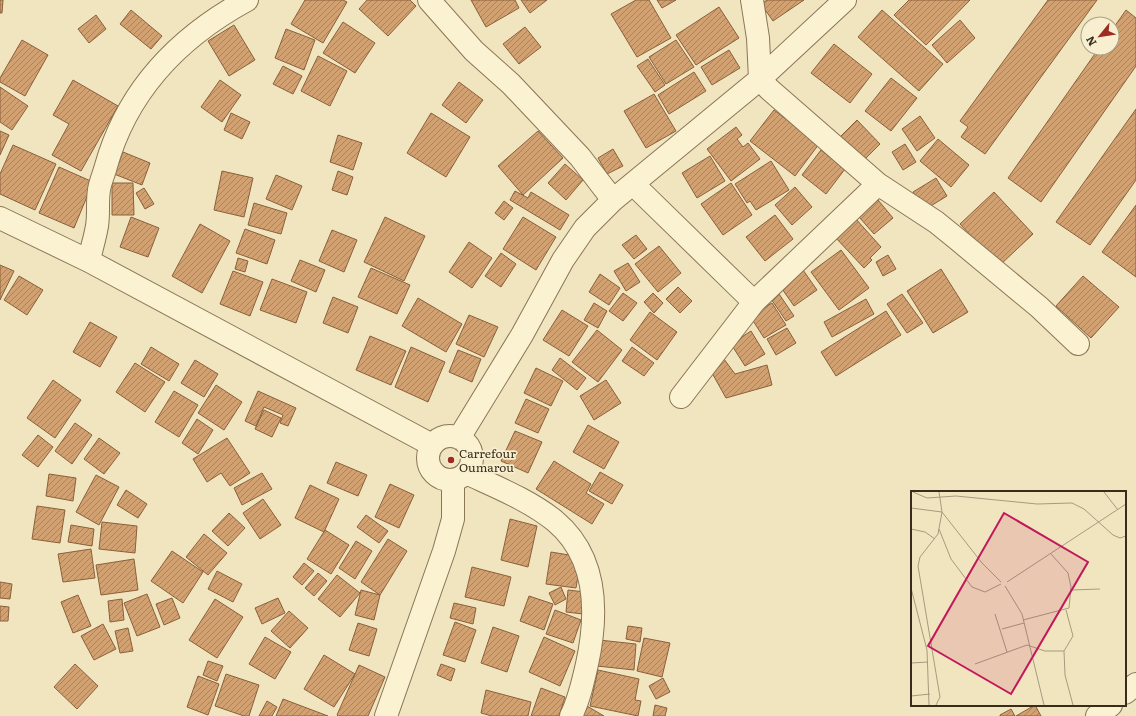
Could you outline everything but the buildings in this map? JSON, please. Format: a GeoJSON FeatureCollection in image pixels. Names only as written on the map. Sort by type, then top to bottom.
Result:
{"type":"FeatureCollection","features":[{"type":"Feature","properties":{"kind":"street"},"geometry":{"type":"LineString","coordinates":[[89,261],[97,226],[99,189],[110,149],[122,121],[133,101],[148,80],[191,38],[227,11],[246,0]]}},
{"type":"Feature","properties":{"kind":"street"},"geometry":{"type":"LineString","coordinates":[[429,0],[474,51],[511,84],[580,157],[613,200]]}},
{"type":"Feature","properties":{"kind":"street"},"geometry":{"type":"LineString","coordinates":[[752,0],[758,38],[760,79],[769,89],[878,184],[936,222],[957,239],[1039,308],[1078,344]]}},
{"type":"Feature","properties":{"kind":"street"},"geometry":{"type":"LineString","coordinates":[[460,438],[522,335],[563,260],[585,228],[613,200],[760,79],[845,0]]}},
{"type":"Feature","properties":{"kind":"street"},"geometry":{"type":"LineString","coordinates":[[633,184],[754,302]]}},
{"type":"Feature","properties":{"kind":"street"},"geometry":{"type":"LineString","coordinates":[[681,397],[754,302],[878,184]]}},
{"type":"Feature","properties":{"kind":"street"},"geometry":{"type":"LineString","coordinates":[[0,218],[89,261],[432,445]]}},
{"type":"Feature","properties":{"kind":"street"},"geometry":{"type":"LineString","coordinates":[[386,716],[444,551],[453,519],[460,477],[470,468],[472,454],[469,448],[460,438],[452,436],[438,440],[432,445],[429,451],[429,466],[438,478],[446,480],[460,477],[503,490],[528,503],[555,521],[576,544],[588,569],[593,594],[591,648],[577,703],[571,716]]}},
{"type":"Feature","properties":{"kind":"street"},"geometry":{"type":"LineString","coordinates":[[1126,692],[1136,684]]}},
{"type":"Feature","properties":{"kind":"street"},"geometry":{"type":"LineString","coordinates":[[1097,716],[1110,706]]}},
{"type":"Feature","properties":{"kind":"place","name":"Carrefour Oumarou"},"geometry":{"type":"Point","coordinates":[451,460]}}]}
